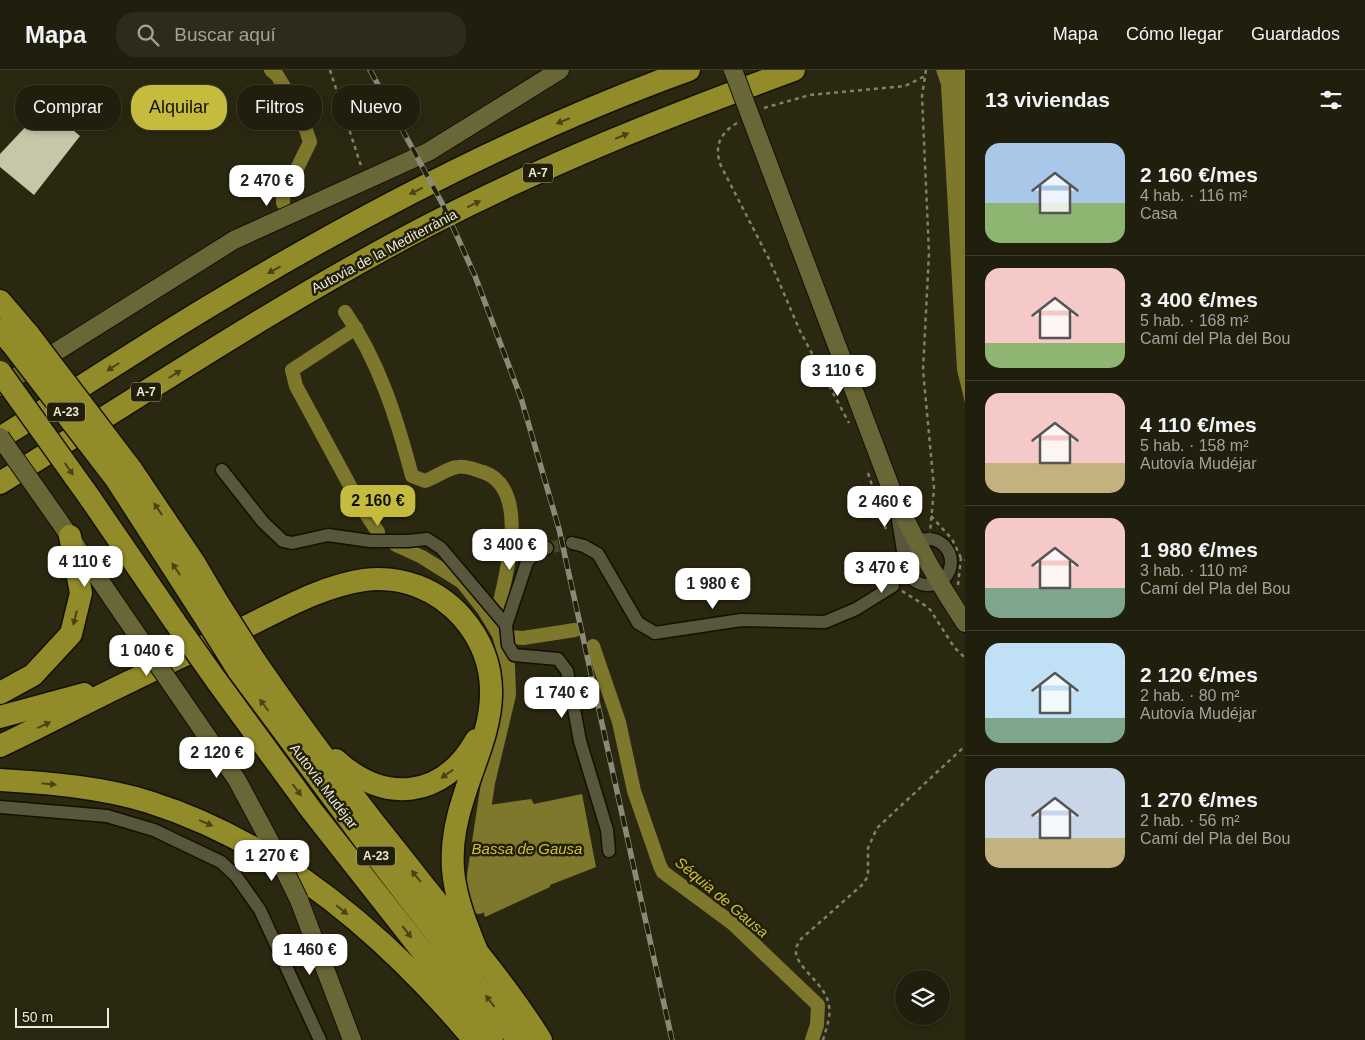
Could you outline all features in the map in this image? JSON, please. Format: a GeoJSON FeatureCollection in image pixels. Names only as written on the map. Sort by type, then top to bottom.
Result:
{"type":"FeatureCollection","features":[{"type":"Feature","properties":{"kind":"highway"},"geometry":{"type":"LineString","coordinates":[[3,434],[213,304],[410,193],[555,124],[689,70]]}},
{"type":"Feature","properties":{"kind":"highway","name":"Autovia de la Mediterrània"},"geometry":{"type":"LineString","coordinates":[[0,483],[292,301],[430,225],[572,156],[684,110],[794,70]]}},
{"type":"Feature","properties":{"kind":"highway","name":"Autovía Mudéjar"},"geometry":{"type":"LineString","coordinates":[[0,300],[14,337],[124,474],[246,665],[377,857],[518,1040]]}},
{"type":"Feature","properties":{"kind":"highway","name":"Autovía Mudéjar"},"geometry":{"type":"LineString","coordinates":[[0,372],[216,680],[318,818],[492,1040]]}},
{"type":"Feature","properties":{"kind":"highway"},"geometry":{"type":"LineString","coordinates":[[0,693],[33,675],[71,634],[81,593],[70,536]]}},
{"type":"Feature","properties":{"kind":"highway"},"geometry":{"type":"LineString","coordinates":[[0,746],[131,680],[326,591],[366,580],[392,580],[412,584],[436,594],[454,608],[474,631],[485,652],[490,673],[491,697],[487,722],[477,762],[458,816],[452,845],[452,875],[455,889],[461,912],[479,956]]}},
{"type":"Feature","properties":{"kind":"highway"},"geometry":{"type":"LineString","coordinates":[[246,665],[335,759],[353,775],[373,786],[393,790],[410,789],[446,776],[473,747],[487,722]]}},
{"type":"Feature","properties":{"kind":"highway"},"geometry":{"type":"LineString","coordinates":[[246,665],[351,792],[518,1004],[541,1040]]}},
{"type":"Feature","properties":{"kind":"highway"},"geometry":{"type":"LineString","coordinates":[[0,717],[131,680]]}},
{"type":"Feature","properties":{"kind":"highway"},"geometry":{"type":"LineString","coordinates":[[0,780],[74,787],[147,802],[179,812],[233,836],[307,883],[352,917],[406,967],[474,1040]]}},
{"type":"Feature","properties":{"kind":"main road"},"geometry":{"type":"LineString","coordinates":[[0,387],[234,240],[428,152],[560,70]]}},
{"type":"Feature","properties":{"kind":"main road"},"geometry":{"type":"LineString","coordinates":[[733,70],[893,494],[922,539],[939,583],[965,622]]}},
{"type":"Feature","properties":{"kind":"main road"},"geometry":{"type":"LineString","coordinates":[[3,434],[57,518],[237,780],[299,900],[352,1040]]}},
{"type":"Feature","properties":{"kind":"street"},"geometry":{"type":"LineString","coordinates":[[222,470],[263,522],[283,541],[292,543],[328,535],[370,541],[408,542],[426,539],[441,548],[506,625]]}},
{"type":"Feature","properties":{"kind":"street"},"geometry":{"type":"LineString","coordinates":[[893,494],[904,561],[912,580]]}},
{"type":"Feature","properties":{"kind":"street"},"geometry":{"type":"LineString","coordinates":[[572,543],[584,546],[598,554],[638,622],[655,633],[741,620],[826,622],[856,609],[893,586],[912,580],[925,586],[939,583],[948,575],[952,563],[949,551],[941,541],[922,539],[904,561],[893,586]]}},
{"type":"Feature","properties":{"kind":"street"},"geometry":{"type":"LineString","coordinates":[[547,548],[536,552],[527,562],[506,625],[508,645],[514,655],[558,659],[567,671],[580,741],[607,830],[609,851]]}},
{"type":"Feature","properties":{"kind":"street"},"geometry":{"type":"LineString","coordinates":[[0,807],[107,816],[154,830],[221,862],[236,876],[260,910],[320,1040]]}},
{"type":"Feature","properties":{"kind":"path"},"geometry":{"type":"LineString","coordinates":[[330,70],[366,179]]}},
{"type":"Feature","properties":{"kind":"path"},"geometry":{"type":"LineString","coordinates":[[922,539],[932,516],[934,488],[924,370],[929,253],[922,96],[926,70]]}},
{"type":"Feature","properties":{"kind":"path"},"geometry":{"type":"LineString","coordinates":[[932,516],[952,539],[963,559],[958,589]]}},
{"type":"Feature","properties":{"kind":"path"},"geometry":{"type":"LineString","coordinates":[[823,1040],[830,1004],[821,986],[798,960],[796,950],[801,939],[863,884],[868,876],[868,848],[877,828],[965,746]]}},
{"type":"Feature","properties":{"kind":"water"},"geometry":{"type":"Polygon","coordinates":[[[936,70],[965,70],[965,403],[957,370],[941,85],[936,70]]]}},
{"type":"Feature","properties":{"kind":"water","name":"Bassa de Gausa"},"geometry":{"type":"Polygon","coordinates":[[[582,794],[596,867],[550,885],[550,887],[485,917],[474,881],[489,805],[531,799],[534,804],[582,794]]]}},
{"type":"Feature","properties":{"kind":"building"},"geometry":{"type":"Polygon","coordinates":[[[22,130],[73,130],[80,136],[34,195],[0,167],[0,154],[22,130]]]}},
{"type":"Feature","properties":{"kind":"waterway","name":"Séquia de Gausa"},"geometry":{"type":"LineString","coordinates":[[271,70],[277,75],[301,115],[310,142],[283,197],[283,203]]}},
{"type":"Feature","properties":{"kind":"waterway","name":"Séquia de Gausa"},"geometry":{"type":"LineString","coordinates":[[345,312],[368,350],[386,391],[412,476],[425,481],[453,468],[467,467],[483,472],[498,481],[506,495],[511,512],[512,532],[499,606]]}},
{"type":"Feature","properties":{"kind":"waterway"},"geometry":{"type":"LineString","coordinates":[[356,328],[292,370],[296,386],[362,508],[378,532]]}},
{"type":"Feature","properties":{"kind":"waterway"},"geometry":{"type":"LineString","coordinates":[[396,545],[422,557],[462,582],[484,610],[499,635],[508,666],[509,695],[488,783],[473,882],[479,907]]}},
{"type":"Feature","properties":{"kind":"waterway","name":"Séquia de Gausa"},"geometry":{"type":"LineString","coordinates":[[510,637],[523,638],[575,630]]}},
{"type":"Feature","properties":{"kind":"waterway","name":"Séquia de Gausa"},"geometry":{"type":"LineString","coordinates":[[593,646],[619,722],[634,791],[663,872],[732,923],[818,1005],[817,1025],[812,1040]]}},
{"type":"Feature","properties":{"kind":"tunnel"},"geometry":{"type":"LineString","coordinates":[[547,548],[572,543]]}},
{"type":"Feature","properties":{"kind":"railway"},"geometry":{"type":"LineString","coordinates":[[370,70],[443,205],[475,276],[521,398],[559,529],[672,1040]]}}]}
